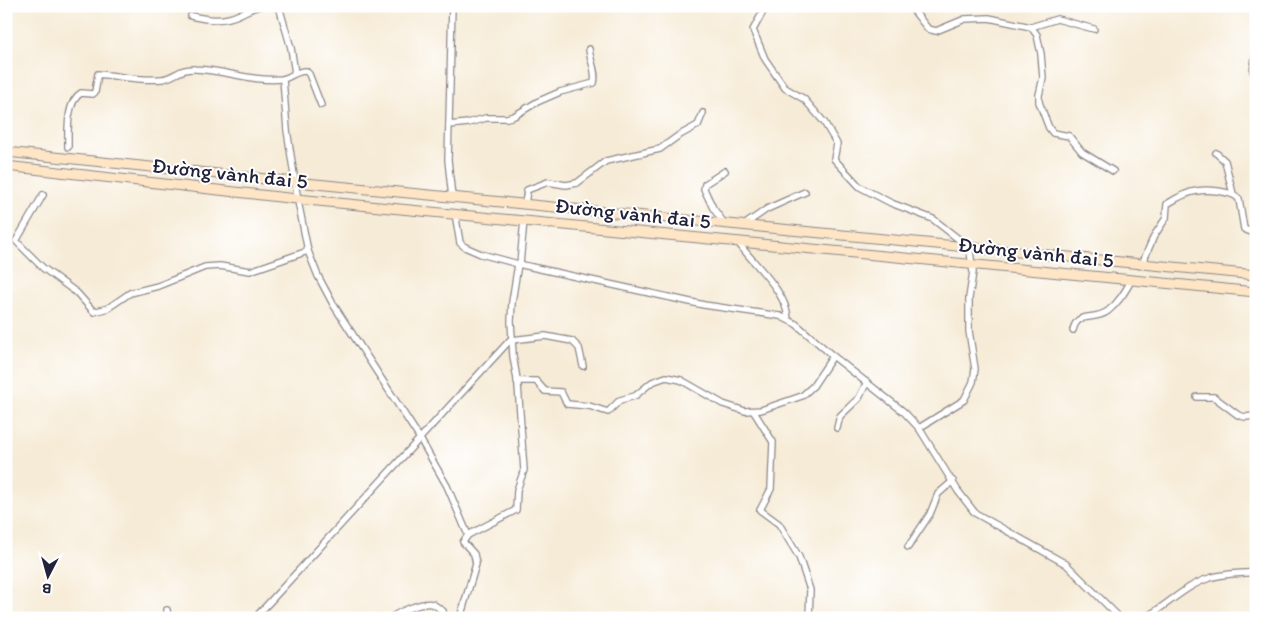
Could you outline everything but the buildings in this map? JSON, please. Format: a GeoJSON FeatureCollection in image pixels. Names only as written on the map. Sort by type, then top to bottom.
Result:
{"type":"FeatureCollection","features":[{"type":"Feature","properties":{"kind":"main road","name":"Đường vành đai 5"},"geometry":{"type":"LineString","coordinates":[[6,152],[295,182],[1256,275]]}},
{"type":"Feature","properties":{"kind":"main road"},"geometry":{"type":"LineString","coordinates":[[46,170],[48,156]]}},
{"type":"Feature","properties":{"kind":"main road","name":"Đường vành đai 5"},"geometry":{"type":"LineString","coordinates":[[6,166],[297,199],[1256,292]]}},
{"type":"Feature","properties":{"kind":"street"},"geometry":{"type":"LineString","coordinates":[[192,16],[209,20],[222,19],[259,6]]}},
{"type":"Feature","properties":{"kind":"street"},"geometry":{"type":"LineString","coordinates":[[274,6],[280,10],[291,48],[295,73]]}},
{"type":"Feature","properties":{"kind":"street"},"geometry":{"type":"LineString","coordinates":[[452,6],[448,160],[452,197]]}},
{"type":"Feature","properties":{"kind":"street"},"geometry":{"type":"LineString","coordinates":[[766,6],[754,27],[754,34],[766,59],[785,88],[804,99],[826,124],[837,144],[834,159],[860,187],[891,203],[933,219],[967,247],[972,264],[973,280],[969,298],[969,322],[975,369],[973,382],[964,400],[919,428]]}},
{"type":"Feature","properties":{"kind":"street"},"geometry":{"type":"LineString","coordinates":[[913,7],[928,29],[932,31],[965,19],[989,18],[1031,27],[1057,19],[1094,29]]}},
{"type":"Feature","properties":{"kind":"street"},"geometry":{"type":"LineString","coordinates":[[1031,27],[1037,35],[1043,78],[1039,102],[1049,128],[1053,133],[1069,136],[1082,152],[1113,171]]}},
{"type":"Feature","properties":{"kind":"street"},"geometry":{"type":"LineString","coordinates":[[449,125],[468,124],[486,118],[514,116],[537,102],[560,92],[594,83],[595,72],[591,63],[589,49]]}},
{"type":"Feature","properties":{"kind":"street"},"geometry":{"type":"LineString","coordinates":[[1256,52],[1253,70],[1256,77]]}},
{"type":"Feature","properties":{"kind":"street"},"geometry":{"type":"LineString","coordinates":[[68,147],[68,124],[73,100],[81,94],[93,94],[95,92],[98,74],[129,79],[163,79],[180,70],[192,69],[218,70],[258,79],[283,79],[303,70],[310,74],[322,105]]}},
{"type":"Feature","properties":{"kind":"street"},"geometry":{"type":"LineString","coordinates":[[283,79],[287,130],[297,199],[308,251],[318,276],[333,304],[420,437],[450,491],[468,535]]}},
{"type":"Feature","properties":{"kind":"street"},"geometry":{"type":"LineString","coordinates":[[525,204],[527,190],[542,183],[554,182],[571,185],[577,183],[606,161],[660,149],[698,125],[703,114]]}},
{"type":"Feature","properties":{"kind":"street"},"geometry":{"type":"LineString","coordinates":[[1216,153],[1225,160],[1228,167],[1233,194]]}},
{"type":"Feature","properties":{"kind":"street"},"geometry":{"type":"LineString","coordinates":[[724,223],[713,208],[704,189],[706,184],[725,171]]}},
{"type":"Feature","properties":{"kind":"street"},"geometry":{"type":"LineString","coordinates":[[1142,264],[1154,236],[1166,218],[1169,203],[1196,191],[1233,194],[1239,199],[1244,229],[1256,234]]}},
{"type":"Feature","properties":{"kind":"street"},"geometry":{"type":"LineString","coordinates":[[744,225],[767,209],[805,192]]}},
{"type":"Feature","properties":{"kind":"street"},"geometry":{"type":"LineString","coordinates":[[43,195],[16,241],[43,268],[78,293],[94,312],[108,308],[130,293],[158,286],[205,267],[220,266],[250,271],[308,251]]}},
{"type":"Feature","properties":{"kind":"street"},"geometry":{"type":"LineString","coordinates":[[455,213],[458,238],[464,248],[519,264],[714,307],[788,319],[805,330],[833,356],[897,405],[919,428],[969,507],[975,513],[1066,564],[1120,618]]}},
{"type":"Feature","properties":{"kind":"street"},"geometry":{"type":"LineString","coordinates":[[460,618],[476,564],[474,554],[462,542],[468,535],[516,510],[517,490],[524,470],[518,381],[513,356],[512,302],[524,220]]}},
{"type":"Feature","properties":{"kind":"street"},"geometry":{"type":"LineString","coordinates":[[737,241],[773,286],[787,309],[788,319]]}},
{"type":"Feature","properties":{"kind":"street"},"geometry":{"type":"LineString","coordinates":[[1073,330],[1074,323],[1079,318],[1096,316],[1108,311],[1123,296],[1132,280]]}},
{"type":"Feature","properties":{"kind":"street"},"geometry":{"type":"LineString","coordinates":[[255,618],[512,339],[545,336],[572,340],[579,348],[584,366]]}},
{"type":"Feature","properties":{"kind":"street"},"geometry":{"type":"LineString","coordinates":[[518,381],[536,381],[545,391],[562,392],[568,404],[589,406],[608,412],[620,400],[635,396],[659,378],[674,378],[688,383],[733,408],[754,412],[802,396],[809,391],[833,356]]}},
{"type":"Feature","properties":{"kind":"street"},"geometry":{"type":"LineString","coordinates":[[837,428],[840,416],[859,398],[867,382]]}},
{"type":"Feature","properties":{"kind":"street"},"geometry":{"type":"LineString","coordinates":[[1197,397],[1214,397],[1238,415],[1245,417],[1256,416]]}},
{"type":"Feature","properties":{"kind":"street"},"geometry":{"type":"LineString","coordinates":[[754,412],[773,442],[771,489],[760,510],[779,524],[799,556],[810,590],[807,616]]}},
{"type":"Feature","properties":{"kind":"street"},"geometry":{"type":"LineString","coordinates":[[908,547],[930,514],[938,494],[953,481]]}},
{"type":"Feature","properties":{"kind":"street"},"geometry":{"type":"LineString","coordinates":[[1144,618],[1203,580],[1256,572]]}},
{"type":"Feature","properties":{"kind":"street"},"geometry":{"type":"LineString","coordinates":[[391,618],[397,613],[428,603],[433,604],[442,611]]}},
{"type":"Feature","properties":{"kind":"street"},"geometry":{"type":"LineString","coordinates":[[167,610],[168,618]]}}]}
